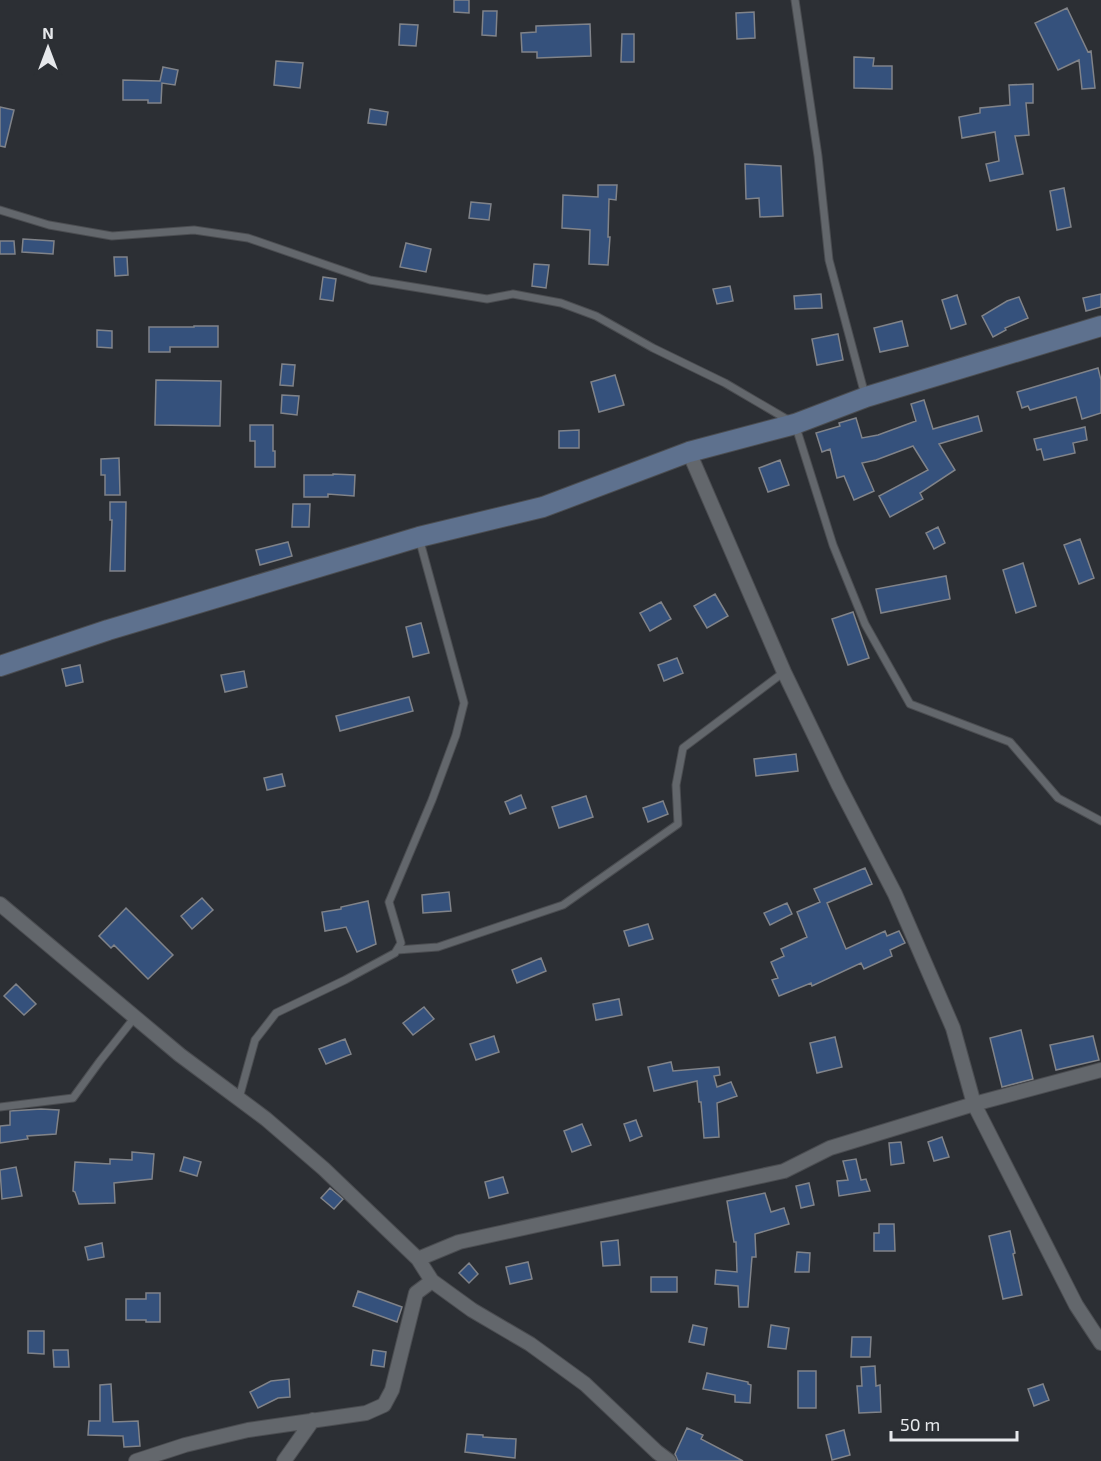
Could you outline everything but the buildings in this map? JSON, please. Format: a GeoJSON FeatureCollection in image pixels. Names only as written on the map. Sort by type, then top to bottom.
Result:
{"type":"FeatureCollection","features":[{"type":"Feature","properties":{"kind":"main road"},"geometry":{"type":"LineString","coordinates":[[0,666],[108,630],[419,537],[543,507],[689,452],[795,424],[866,397],[1101,326]]}},
{"type":"Feature","properties":{"kind":"street"},"geometry":{"type":"LineString","coordinates":[[689,452],[784,672],[895,894],[953,1028],[974,1104],[1076,1305],[1101,1343]]}},
{"type":"Feature","properties":{"kind":"street"},"geometry":{"type":"LineString","coordinates":[[0,904],[180,1055],[267,1119],[324,1169],[418,1259],[432,1281],[472,1310],[530,1344],[585,1384],[669,1461]]}},
{"type":"Feature","properties":{"kind":"street"},"geometry":{"type":"LineString","coordinates":[[418,1259],[459,1242],[784,1171],[830,1148],[974,1104],[1101,1070]]}},
{"type":"Feature","properties":{"kind":"street"},"geometry":{"type":"LineString","coordinates":[[135,1461],[185,1445],[248,1430],[366,1413],[384,1404],[392,1390],[416,1293],[432,1281]]}},
{"type":"Feature","properties":{"kind":"street"},"geometry":{"type":"LineString","coordinates":[[284,1461],[313,1420]]}},
{"type":"Feature","properties":{"kind":"lane"},"geometry":{"type":"LineString","coordinates":[[795,0],[818,156],[829,260],[866,397]]}},
{"type":"Feature","properties":{"kind":"lane"},"geometry":{"type":"LineString","coordinates":[[0,210],[49,225],[112,236],[194,230],[248,238],[370,280],[487,298],[513,294],[561,303],[596,316],[653,348],[725,383],[795,424],[833,545],[865,624],[910,704],[1010,742],[1058,798],[1101,821]]}},
{"type":"Feature","properties":{"kind":"lane"},"geometry":{"type":"LineString","coordinates":[[239,1098],[255,1040],[276,1013],[395,953],[401,943],[389,902],[432,800],[456,735],[464,703],[419,537]]}},
{"type":"Feature","properties":{"kind":"lane"},"geometry":{"type":"LineString","coordinates":[[397,950],[438,947],[563,905],[678,824],[676,785],[682,748],[784,672]]}},
{"type":"Feature","properties":{"kind":"lane"},"geometry":{"type":"LineString","coordinates":[[0,1107],[73,1098],[135,1017]]}}]}
